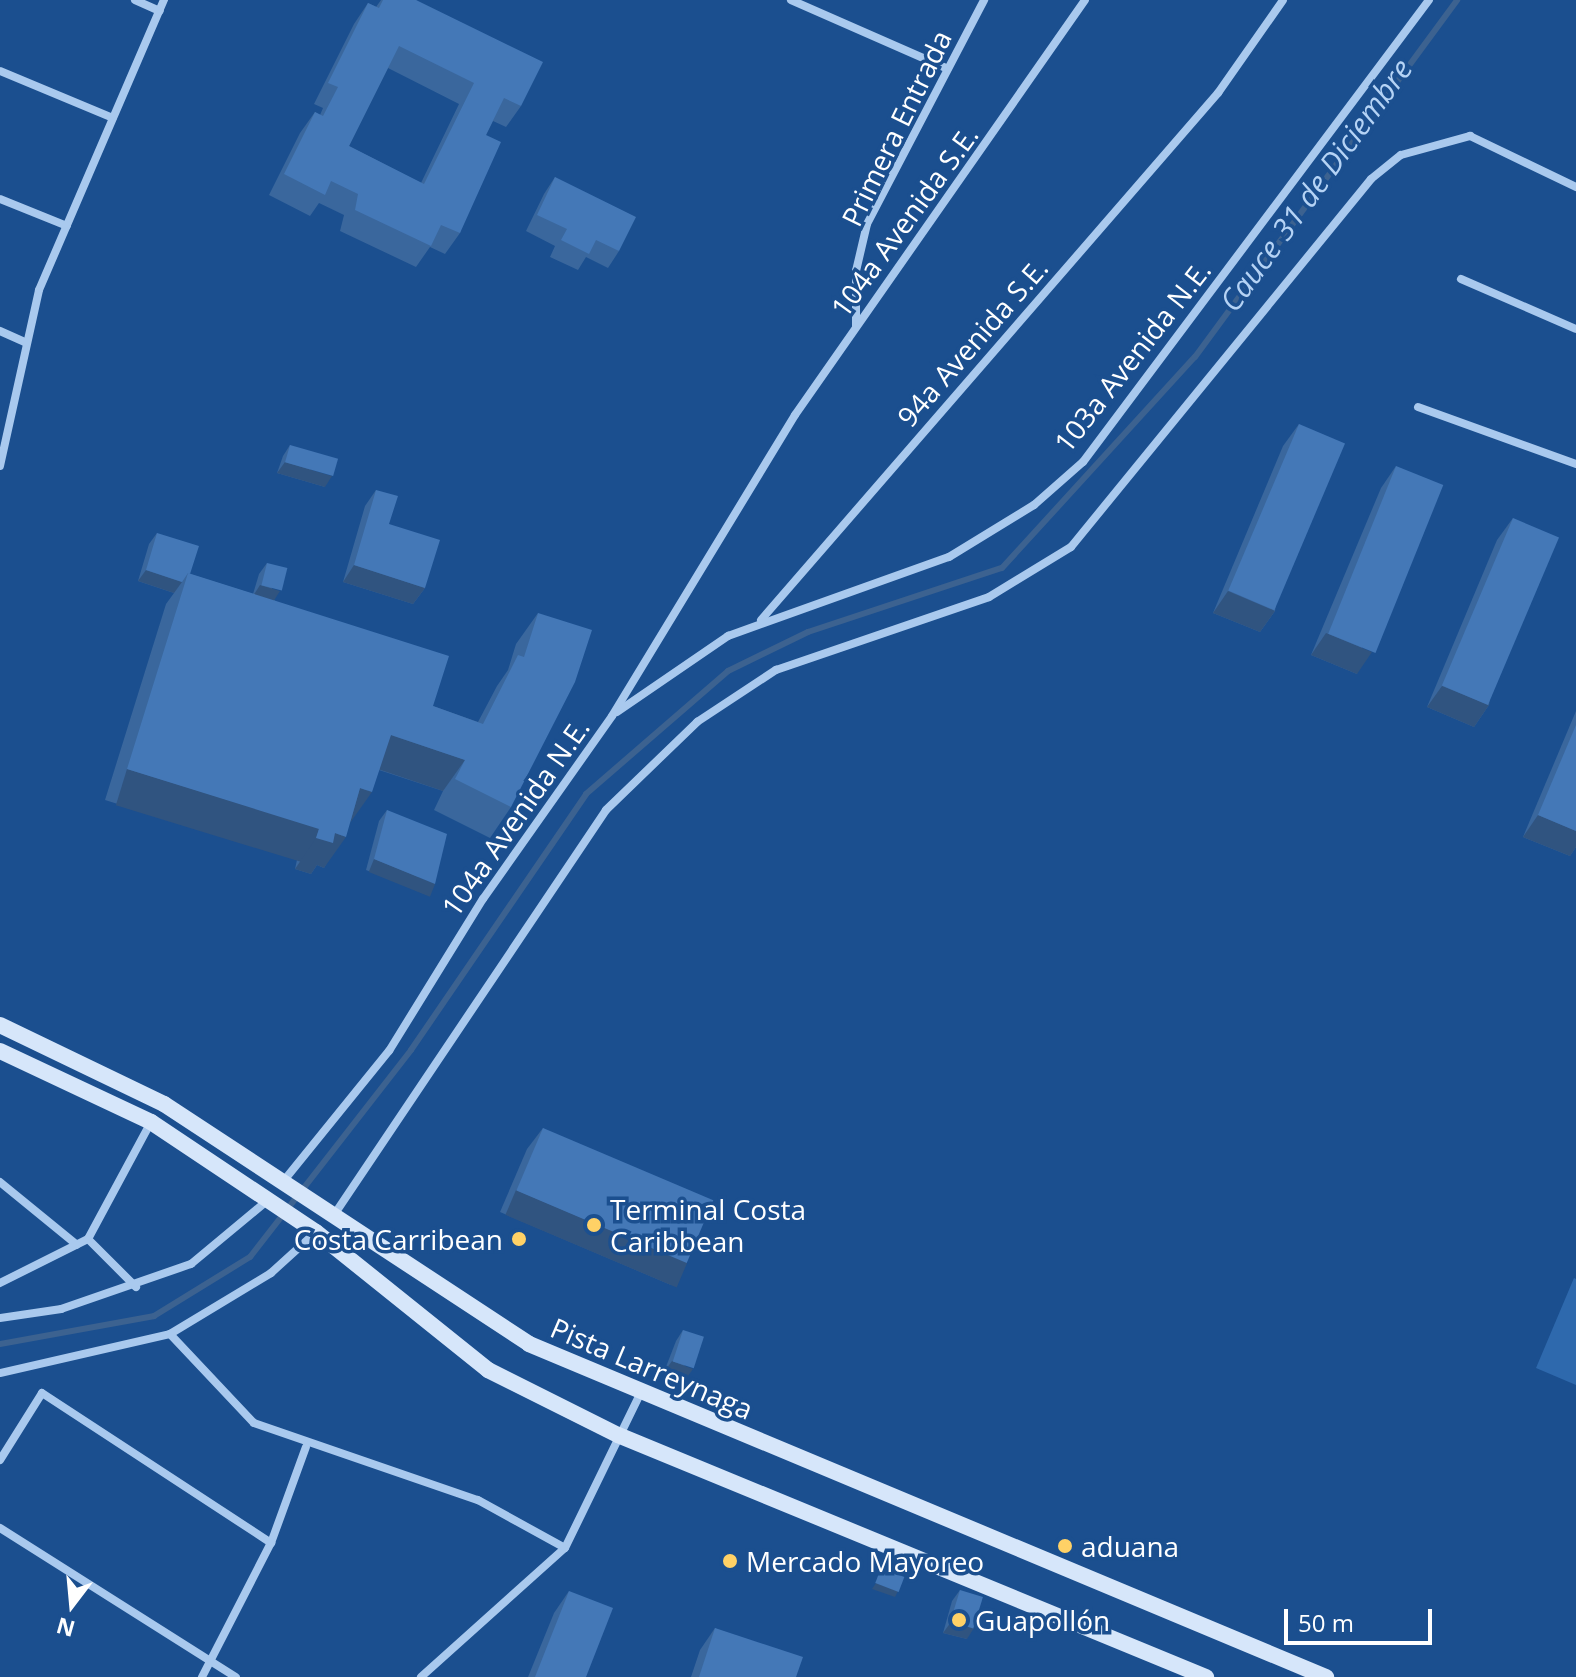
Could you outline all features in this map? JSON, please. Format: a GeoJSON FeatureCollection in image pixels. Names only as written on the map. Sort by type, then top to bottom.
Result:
{"type":"FeatureCollection","features":[{"type":"Feature","properties":{"kind":"main road","name":"Pista Larreynaga"},"geometry":{"type":"LineString","coordinates":[[0,1025],[164,1104],[288,1179],[529,1344],[639,1396],[1326,1677]]}},
{"type":"Feature","properties":{"kind":"main road"},"geometry":{"type":"LineString","coordinates":[[0,1051],[151,1122],[313,1230],[488,1370],[618,1435],[1206,1677]]}},
{"type":"Feature","properties":{"kind":"street"},"geometry":{"type":"LineString","coordinates":[[135,0],[160,11]]}},
{"type":"Feature","properties":{"kind":"street"},"geometry":{"type":"LineString","coordinates":[[1,460],[25,342],[67,226],[164,0]]}},
{"type":"Feature","properties":{"kind":"street"},"geometry":{"type":"LineString","coordinates":[[791,0],[948,69]]}},
{"type":"Feature","properties":{"kind":"street","name":"Primera Entrada"},"geometry":{"type":"LineString","coordinates":[[856,326],[856,271],[867,224],[984,0]]}},
{"type":"Feature","properties":{"kind":"street","name":"104a Avenida S.E."},"geometry":{"type":"LineString","coordinates":[[763,470],[856,326],[1085,0]]}},
{"type":"Feature","properties":{"kind":"street","name":"94a Avenida S.E."},"geometry":{"type":"LineString","coordinates":[[760,621],[1218,93],[1283,0]]}},
{"type":"Feature","properties":{"kind":"street","name":"103a Avenida N.E."},"geometry":{"type":"LineString","coordinates":[[612,716],[760,621],[949,557],[1034,505],[1083,462],[1429,0]]}},
{"type":"Feature","properties":{"kind":"street"},"geometry":{"type":"LineString","coordinates":[[0,71],[113,118]]}},
{"type":"Feature","properties":{"kind":"street"},"geometry":{"type":"LineString","coordinates":[[332,1210],[606,810],[697,722],[776,670],[989,597],[1071,547],[1371,179],[1401,155],[1470,136],[1576,187]]}},
{"type":"Feature","properties":{"kind":"street"},"geometry":{"type":"LineString","coordinates":[[0,199],[67,226]]}},
{"type":"Feature","properties":{"kind":"street"},"geometry":{"type":"LineString","coordinates":[[1461,279],[1576,329]]}},
{"type":"Feature","properties":{"kind":"street"},"geometry":{"type":"LineString","coordinates":[[0,331],[25,342]]}},
{"type":"Feature","properties":{"kind":"street"},"geometry":{"type":"LineString","coordinates":[[1418,407],[1576,464]]}},
{"type":"Feature","properties":{"kind":"street","name":"104a Avenida N.E."},"geometry":{"type":"LineString","coordinates":[[288,1179],[389,1051],[483,899],[612,716],[763,470]]}},
{"type":"Feature","properties":{"kind":"street"},"geometry":{"type":"LineString","coordinates":[[0,1283],[88,1239],[151,1122]]}},
{"type":"Feature","properties":{"kind":"street"},"geometry":{"type":"LineString","coordinates":[[0,1182],[77,1245]]}},
{"type":"Feature","properties":{"kind":"street"},"geometry":{"type":"LineString","coordinates":[[0,1318],[136,1287],[191,1264],[271,1201]]}},
{"type":"Feature","properties":{"kind":"street"},"geometry":{"type":"LineString","coordinates":[[0,1373],[170,1334],[271,1273],[313,1230]]}},
{"type":"Feature","properties":{"kind":"street"},"geometry":{"type":"LineString","coordinates":[[88,1239],[136,1287]]}},
{"type":"Feature","properties":{"kind":"street"},"geometry":{"type":"LineString","coordinates":[[170,1334],[225,1399],[254,1423],[306,1447],[478,1500],[565,1548]]}},
{"type":"Feature","properties":{"kind":"street"},"geometry":{"type":"LineString","coordinates":[[0,1460],[42,1393],[271,1543]]}},
{"type":"Feature","properties":{"kind":"street"},"geometry":{"type":"LineString","coordinates":[[421,1677],[565,1548],[639,1396]]}},
{"type":"Feature","properties":{"kind":"street"},"geometry":{"type":"LineString","coordinates":[[202,1677],[271,1543],[306,1447]]}},
{"type":"Feature","properties":{"kind":"street"},"geometry":{"type":"LineString","coordinates":[[0,1528],[209,1664],[236,1677]]}},
{"type":"Feature","properties":{"kind":"shaded area"},"geometry":{"type":"Polygon","coordinates":[[[1576,1279],[1576,1385],[1536,1368],[1576,1279]]]}},
{"type":"Feature","properties":{"kind":"building"},"geometry":{"type":"Polygon","coordinates":[[[383,0],[416,0],[543,62],[521,106],[504,98],[486,135],[501,142],[460,233],[441,225],[431,246],[355,210],[358,194],[331,181],[325,195],[284,174],[315,112],[323,116],[338,87],[328,83],[368,3],[379,8],[383,0]],[[399,46],[349,146],[424,184],[474,83],[399,46]]]}},
{"type":"Feature","properties":{"kind":"building"},"geometry":{"type":"Polygon","coordinates":[[[555,177],[636,217],[619,251],[596,240],[589,254],[561,240],[567,229],[537,215],[555,177]]]}},
{"type":"Feature","properties":{"kind":"building"},"geometry":{"type":"Polygon","coordinates":[[[1299,424],[1345,444],[1274,610],[1228,591],[1299,424]]]}},
{"type":"Feature","properties":{"kind":"building"},"geometry":{"type":"Polygon","coordinates":[[[290,445],[338,459],[333,476],[285,462],[290,445]]]}},
{"type":"Feature","properties":{"kind":"building"},"geometry":{"type":"Polygon","coordinates":[[[1396,466],[1443,485],[1375,653],[1328,634],[1396,466]]]}},
{"type":"Feature","properties":{"kind":"building"},"geometry":{"type":"Polygon","coordinates":[[[376,490],[398,496],[389,524],[440,540],[425,588],[354,565],[376,490]]]}},
{"type":"Feature","properties":{"kind":"building"},"geometry":{"type":"Polygon","coordinates":[[[1513,518],[1559,538],[1488,705],[1442,686],[1513,518]]]}},
{"type":"Feature","properties":{"kind":"building"},"geometry":{"type":"Polygon","coordinates":[[[157,533],[199,546],[190,574],[182,582],[146,570],[157,533]]]}},
{"type":"Feature","properties":{"kind":"building"},"geometry":{"type":"Polygon","coordinates":[[[267,563],[287,568],[282,590],[261,585],[267,563]]]}},
{"type":"Feature","properties":{"kind":"building"},"geometry":{"type":"Polygon","coordinates":[[[188,573],[449,656],[433,706],[483,724],[518,655],[524,657],[538,613],[592,630],[575,682],[511,807],[455,779],[465,760],[391,735],[372,792],[360,788],[346,837],[335,833],[333,843],[316,838],[319,829],[127,769],[188,573]]]}},
{"type":"Feature","properties":{"kind":"building"},"geometry":{"type":"Polygon","coordinates":[[[1576,725],[1576,831],[1538,815],[1576,725]]]}},
{"type":"Feature","properties":{"kind":"building"},"geometry":{"type":"Polygon","coordinates":[[[387,810],[447,834],[435,884],[374,859],[387,810]]]}},
{"type":"Feature","properties":{"kind":"building"},"geometry":{"type":"Polygon","coordinates":[[[543,1128],[713,1200],[687,1263],[516,1191],[543,1128]]]}},
{"type":"Feature","properties":{"kind":"building"},"geometry":{"type":"Polygon","coordinates":[[[683,1330],[704,1337],[694,1368],[673,1361],[683,1330]]]}},
{"type":"Feature","properties":{"kind":"building"},"geometry":{"type":"Polygon","coordinates":[[[881,1568],[904,1577],[899,1592],[875,1583],[881,1568]]]}},
{"type":"Feature","properties":{"kind":"building"},"geometry":{"type":"Polygon","coordinates":[[[960,1590],[983,1597],[973,1629],[950,1622],[960,1590]]]}},
{"type":"Feature","properties":{"kind":"building"},"geometry":{"type":"Polygon","coordinates":[[[569,1591],[613,1608],[586,1677],[535,1677],[569,1591]]]}},
{"type":"Feature","properties":{"kind":"building"},"geometry":{"type":"Polygon","coordinates":[[[715,1628],[803,1657],[796,1677],[699,1677],[715,1628]]]}},
{"type":"Feature","properties":{"kind":"waterway","name":"Cauce 31 de Diciembre"},"geometry":{"type":"LineString","coordinates":[[0,1344],[154,1316],[250,1257],[411,1050],[586,794],[728,671],[808,632],[1002,568],[1195,357],[1457,0]]}},
{"type":"Feature","properties":{"kind":"place","name":"Terminal Costa Caribbean"},"geometry":{"type":"Point","coordinates":[594,1225]}},
{"type":"Feature","properties":{"kind":"place","name":"Costa Carribean"},"geometry":{"type":"Point","coordinates":[519,1239]}},
{"type":"Feature","properties":{"kind":"place","name":"aduana"},"geometry":{"type":"Point","coordinates":[1065,1546]}},
{"type":"Feature","properties":{"kind":"place","name":"Mercado Mayoreo"},"geometry":{"type":"Point","coordinates":[730,1561]}},
{"type":"Feature","properties":{"kind":"place","name":"Guapollón"},"geometry":{"type":"Point","coordinates":[959,1620]}}]}
